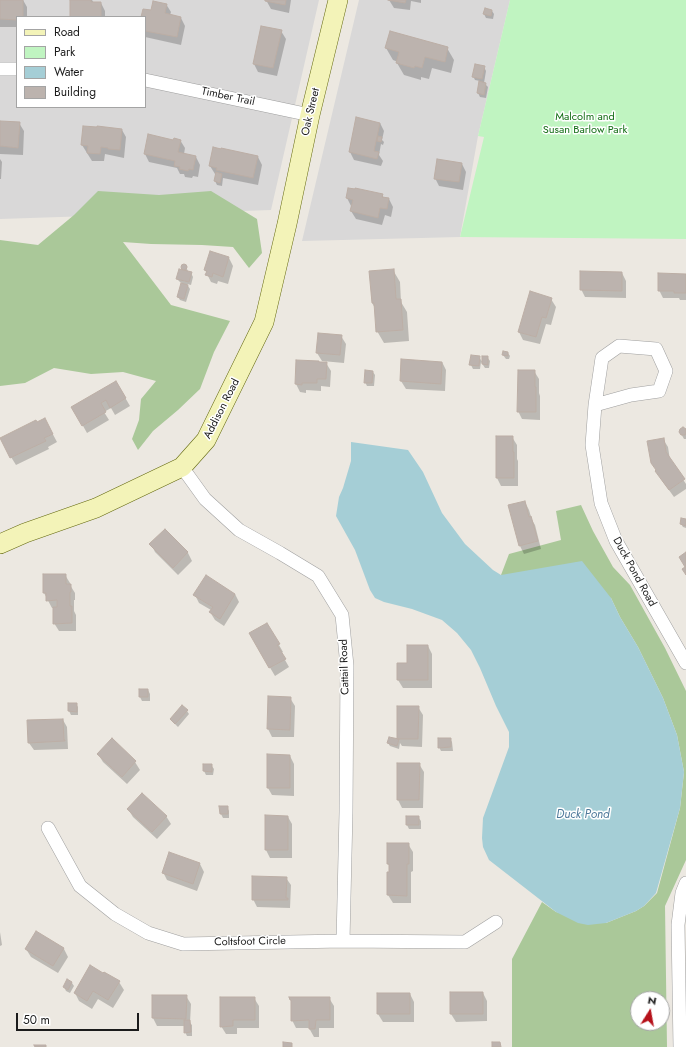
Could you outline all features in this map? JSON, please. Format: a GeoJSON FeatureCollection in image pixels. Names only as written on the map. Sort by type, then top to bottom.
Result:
{"type":"FeatureCollection","features":[{"type":"Feature","properties":{"kind":"main road","name":"Oak Street"},"geometry":{"type":"LineString","coordinates":[[287,224],[310,115],[338,0]]}},
{"type":"Feature","properties":{"kind":"main road","name":"Addison Road"},"geometry":{"type":"LineString","coordinates":[[0,544],[25,533],[96,508],[182,467],[206,440],[264,322],[287,224]]}},
{"type":"Feature","properties":{"kind":"street"},"geometry":{"type":"LineString","coordinates":[[0,69],[16,69]]}},
{"type":"Feature","properties":{"kind":"street","name":"Timber Trail"},"geometry":{"type":"LineString","coordinates":[[146,80],[310,115]]}},
{"type":"Feature","properties":{"kind":"street","name":"Duck Pond Road"},"geometry":{"type":"LineString","coordinates":[[595,404],[631,395],[659,391],[666,371],[656,349],[619,346],[602,358],[595,404],[592,445],[601,502],[616,542],[686,663]]}},
{"type":"Feature","properties":{"kind":"street","name":"Cattail Road"},"geometry":{"type":"LineString","coordinates":[[182,467],[205,500],[239,530],[280,552],[318,576],[342,615],[347,666],[343,940]]}},
{"type":"Feature","properties":{"kind":"street","name":"Coltsfoot Circle"},"geometry":{"type":"LineString","coordinates":[[48,828],[80,886],[115,914],[148,933],[183,944],[343,940],[465,942],[496,922]]}},
{"type":"Feature","properties":{"kind":"street"},"geometry":{"type":"LineString","coordinates":[[680,1047],[678,925],[682,893],[686,883]]}},
{"type":"Feature","properties":{"kind":"shaded area"},"geometry":{"type":"Polygon","coordinates":[[[0,0],[319,0],[271,210],[0,219],[0,0]]]}},
{"type":"Feature","properties":{"kind":"shaded area"},"geometry":{"type":"Polygon","coordinates":[[[359,0],[510,0],[478,136],[460,237],[302,241],[359,0]]]}},
{"type":"Feature","properties":{"kind":"green space","name":"Malcolm and Susan Barlow Park"},"geometry":{"type":"Polygon","coordinates":[[[510,0],[686,0],[686,239],[460,237],[484,137],[478,136],[510,0]]]}},
{"type":"Feature","properties":{"kind":"green space"},"geometry":{"type":"Polygon","coordinates":[[[98,191],[159,195],[211,191],[257,219],[262,253],[249,268],[233,247],[123,242],[171,305],[230,321],[214,352],[200,389],[153,431],[138,450],[132,439],[139,420],[141,399],[156,381],[123,372],[91,374],[54,368],[25,383],[0,386],[0,240],[38,245],[74,215],[98,191]]]}},
{"type":"Feature","properties":{"kind":"green space"},"geometry":{"type":"Polygon","coordinates":[[[581,505],[593,531],[613,567],[630,585],[665,648],[686,691],[686,860],[665,906],[666,991],[630,991],[630,1031],[667,1031],[667,1047],[512,1047],[512,959],[542,902],[556,912],[606,923],[636,911],[644,906],[657,893],[680,808],[684,772],[677,735],[663,698],[638,647],[620,617],[611,598],[501,575],[509,554],[561,540],[556,511],[581,505]]]}},
{"type":"Feature","properties":{"kind":"water","name":"Duck Pond"},"geometry":{"type":"Polygon","coordinates":[[[351,442],[408,450],[423,472],[442,513],[465,544],[493,570],[501,575],[582,561],[611,598],[620,617],[638,647],[663,698],[677,735],[684,772],[680,808],[656,893],[644,906],[636,911],[606,923],[588,925],[578,923],[556,912],[489,860],[483,847],[483,818],[509,747],[509,732],[471,650],[457,633],[442,620],[412,609],[384,602],[375,598],[370,590],[355,550],[336,516],[339,497],[351,461],[351,442]]]}},
{"type":"Feature","properties":{"kind":"building"},"geometry":{"type":"Polygon","coordinates":[[[0,0],[23,0],[23,16],[16,16],[16,20],[0,19],[0,0]]]}},
{"type":"Feature","properties":{"kind":"building"},"geometry":{"type":"Polygon","coordinates":[[[70,0],[91,0],[91,2],[101,2],[101,16],[70,16],[70,0]]]}},
{"type":"Feature","properties":{"kind":"building"},"geometry":{"type":"Polygon","coordinates":[[[265,0],[286,0],[285,5],[265,0]]]}},
{"type":"Feature","properties":{"kind":"building"},"geometry":{"type":"Polygon","coordinates":[[[388,0],[406,0],[405,3],[388,0]]]}},
{"type":"Feature","properties":{"kind":"building"},"geometry":{"type":"Polygon","coordinates":[[[153,1],[167,4],[165,13],[181,17],[177,37],[146,31],[146,16],[141,16],[143,9],[151,10],[153,1]]]}},
{"type":"Feature","properties":{"kind":"building"},"geometry":{"type":"Polygon","coordinates":[[[485,8],[492,10],[491,16],[483,14],[485,8]]]}},
{"type":"Feature","properties":{"kind":"building"},"geometry":{"type":"Polygon","coordinates":[[[261,26],[282,30],[273,68],[253,64],[261,26]]]}},
{"type":"Feature","properties":{"kind":"building"},"geometry":{"type":"Polygon","coordinates":[[[390,31],[448,47],[445,62],[425,57],[422,68],[415,66],[414,68],[396,63],[399,52],[385,48],[390,31]]]}},
{"type":"Feature","properties":{"kind":"building"},"geometry":{"type":"Polygon","coordinates":[[[475,64],[485,66],[482,79],[472,77],[475,64]]]}},
{"type":"Feature","properties":{"kind":"building"},"geometry":{"type":"Polygon","coordinates":[[[479,81],[486,83],[484,95],[477,93],[479,81]]]}},
{"type":"Feature","properties":{"kind":"building"},"geometry":{"type":"Polygon","coordinates":[[[356,117],[380,123],[374,151],[379,152],[377,159],[349,152],[356,117]]]}},
{"type":"Feature","properties":{"kind":"building"},"geometry":{"type":"Polygon","coordinates":[[[0,121],[20,122],[18,148],[0,146],[0,121]]]}},
{"type":"Feature","properties":{"kind":"building"},"geometry":{"type":"Polygon","coordinates":[[[83,126],[122,129],[120,150],[101,147],[100,154],[87,153],[88,146],[81,145],[83,126]]]}},
{"type":"Feature","properties":{"kind":"building"},"geometry":{"type":"Polygon","coordinates":[[[148,134],[173,140],[174,138],[181,140],[178,152],[196,156],[193,170],[189,169],[188,171],[179,169],[180,167],[174,166],[175,161],[144,154],[148,134]]]}},
{"type":"Feature","properties":{"kind":"building"},"geometry":{"type":"Polygon","coordinates":[[[378,136],[382,137],[381,142],[377,141],[378,136]]]}},
{"type":"Feature","properties":{"kind":"building"},"geometry":{"type":"Polygon","coordinates":[[[213,147],[258,156],[253,178],[216,170],[217,168],[209,166],[213,147]]]}},
{"type":"Feature","properties":{"kind":"building"},"geometry":{"type":"Polygon","coordinates":[[[437,159],[462,163],[459,182],[434,179],[437,159]]]}},
{"type":"Feature","properties":{"kind":"building"},"geometry":{"type":"Polygon","coordinates":[[[216,172],[222,174],[220,183],[214,181],[216,172]]]}},
{"type":"Feature","properties":{"kind":"building"},"geometry":{"type":"Polygon","coordinates":[[[348,188],[383,194],[382,197],[389,198],[387,209],[380,208],[378,218],[350,211],[353,200],[346,198],[348,188]]]}},
{"type":"Feature","properties":{"kind":"building"},"geometry":{"type":"Polygon","coordinates":[[[210,251],[229,257],[223,277],[213,273],[212,277],[205,275],[207,271],[204,270],[210,251]]]}},
{"type":"Feature","properties":{"kind":"building"},"geometry":{"type":"Polygon","coordinates":[[[184,264],[187,267],[184,270],[181,267],[184,264]]]}},
{"type":"Feature","properties":{"kind":"building"},"geometry":{"type":"Polygon","coordinates":[[[179,269],[192,272],[189,282],[176,279],[179,269]]]}},
{"type":"Feature","properties":{"kind":"building"},"geometry":{"type":"Polygon","coordinates":[[[394,269],[396,299],[401,299],[403,330],[376,332],[374,303],[372,303],[369,271],[394,269]]]}},
{"type":"Feature","properties":{"kind":"building"},"geometry":{"type":"Polygon","coordinates":[[[580,271],[622,272],[622,291],[580,290],[580,271]]]}},
{"type":"Feature","properties":{"kind":"building"},"geometry":{"type":"Polygon","coordinates":[[[658,273],[686,274],[686,293],[658,291],[658,273]]]}},
{"type":"Feature","properties":{"kind":"building"},"geometry":{"type":"Polygon","coordinates":[[[181,283],[188,285],[184,299],[177,297],[181,283]]]}},
{"type":"Feature","properties":{"kind":"building"},"geometry":{"type":"Polygon","coordinates":[[[530,291],[552,298],[546,318],[542,317],[536,337],[518,332],[530,291]]]}},
{"type":"Feature","properties":{"kind":"building"},"geometry":{"type":"Polygon","coordinates":[[[318,333],[342,335],[340,355],[316,353],[318,333]]]}},
{"type":"Feature","properties":{"kind":"building"},"geometry":{"type":"Polygon","coordinates":[[[503,351],[508,352],[508,356],[502,355],[503,351]]]}},
{"type":"Feature","properties":{"kind":"building"},"geometry":{"type":"Polygon","coordinates":[[[471,355],[480,356],[479,366],[469,365],[471,355]]]}},
{"type":"Feature","properties":{"kind":"building"},"geometry":{"type":"Polygon","coordinates":[[[482,356],[488,356],[488,365],[482,364],[482,356]]]}},
{"type":"Feature","properties":{"kind":"building"},"geometry":{"type":"Polygon","coordinates":[[[401,359],[442,362],[441,384],[400,381],[401,359]]]}},
{"type":"Feature","properties":{"kind":"building"},"geometry":{"type":"Polygon","coordinates":[[[296,360],[327,362],[326,379],[317,379],[317,383],[302,383],[302,385],[295,384],[296,360]]]}},
{"type":"Feature","properties":{"kind":"building"},"geometry":{"type":"Polygon","coordinates":[[[365,370],[373,371],[372,383],[364,383],[365,370]]]}},
{"type":"Feature","properties":{"kind":"building"},"geometry":{"type":"Polygon","coordinates":[[[518,370],[535,370],[536,412],[517,412],[518,370]]]}},
{"type":"Feature","properties":{"kind":"building"},"geometry":{"type":"Polygon","coordinates":[[[116,381],[126,398],[110,408],[106,400],[101,403],[106,412],[82,426],[71,407],[116,381]]]}},
{"type":"Feature","properties":{"kind":"building"},"geometry":{"type":"Polygon","coordinates":[[[45,418],[53,434],[44,438],[46,441],[10,458],[0,438],[36,420],[37,422],[45,418]]]}},
{"type":"Feature","properties":{"kind":"building"},"geometry":{"type":"Polygon","coordinates":[[[683,427],[686,429],[686,433],[685,435],[681,435],[679,432],[683,427]]]}},
{"type":"Feature","properties":{"kind":"building"},"geometry":{"type":"Polygon","coordinates":[[[496,436],[513,436],[514,478],[496,478],[496,436]]]}},
{"type":"Feature","properties":{"kind":"building"},"geometry":{"type":"Polygon","coordinates":[[[664,438],[666,452],[685,479],[669,490],[651,463],[647,441],[664,438]]]}},
{"type":"Feature","properties":{"kind":"building"},"geometry":{"type":"Polygon","coordinates":[[[525,501],[538,541],[519,546],[508,505],[525,501]]]}},
{"type":"Feature","properties":{"kind":"building"},"geometry":{"type":"Polygon","coordinates":[[[681,518],[686,519],[686,526],[680,524],[681,518]]]}},
{"type":"Feature","properties":{"kind":"building"},"geometry":{"type":"Polygon","coordinates":[[[165,529],[188,552],[173,568],[149,544],[165,529]]]}},
{"type":"Feature","properties":{"kind":"building"},"geometry":{"type":"Polygon","coordinates":[[[686,552],[686,575],[682,569],[685,567],[679,557],[686,552]]]}},
{"type":"Feature","properties":{"kind":"building"},"geometry":{"type":"Polygon","coordinates":[[[43,574],[66,574],[66,584],[71,584],[70,606],[72,606],[72,623],[53,624],[53,607],[57,607],[57,600],[46,601],[46,593],[43,593],[43,574]]]}},
{"type":"Feature","properties":{"kind":"building"},"geometry":{"type":"Polygon","coordinates":[[[206,575],[235,594],[220,619],[209,612],[213,607],[193,595],[206,575]]]}},
{"type":"Feature","properties":{"kind":"building"},"geometry":{"type":"Polygon","coordinates":[[[267,623],[280,644],[277,645],[286,659],[269,668],[249,633],[267,623]]]}},
{"type":"Feature","properties":{"kind":"building"},"geometry":{"type":"Polygon","coordinates":[[[407,645],[428,645],[428,680],[397,680],[397,663],[407,663],[407,645]]]}},
{"type":"Feature","properties":{"kind":"building"},"geometry":{"type":"Polygon","coordinates":[[[139,689],[148,689],[148,697],[139,697],[139,689]]]}},
{"type":"Feature","properties":{"kind":"building"},"geometry":{"type":"Polygon","coordinates":[[[268,696],[291,697],[290,730],[267,729],[268,696]]]}},
{"type":"Feature","properties":{"kind":"building"},"geometry":{"type":"Polygon","coordinates":[[[68,703],[77,703],[77,712],[68,711],[68,703]]]}},
{"type":"Feature","properties":{"kind":"building"},"geometry":{"type":"Polygon","coordinates":[[[182,705],[188,710],[175,724],[170,719],[182,705]]]}},
{"type":"Feature","properties":{"kind":"building"},"geometry":{"type":"Polygon","coordinates":[[[397,706],[419,706],[418,739],[397,739],[397,706]]]}},
{"type":"Feature","properties":{"kind":"building"},"geometry":{"type":"Polygon","coordinates":[[[63,719],[65,741],[28,743],[27,720],[63,719]]]}},
{"type":"Feature","properties":{"kind":"building"},"geometry":{"type":"Polygon","coordinates":[[[389,737],[399,739],[397,746],[387,743],[389,737]]]}},
{"type":"Feature","properties":{"kind":"building"},"geometry":{"type":"Polygon","coordinates":[[[112,738],[136,761],[122,777],[97,754],[112,738]]]}},
{"type":"Feature","properties":{"kind":"building"},"geometry":{"type":"Polygon","coordinates":[[[438,738],[451,738],[451,747],[438,748],[438,738]]]}},
{"type":"Feature","properties":{"kind":"building"},"geometry":{"type":"Polygon","coordinates":[[[267,754],[290,755],[290,788],[267,788],[267,754]]]}},
{"type":"Feature","properties":{"kind":"building"},"geometry":{"type":"Polygon","coordinates":[[[397,763],[420,763],[419,800],[397,800],[397,763]]]}},
{"type":"Feature","properties":{"kind":"building"},"geometry":{"type":"Polygon","coordinates":[[[203,764],[212,764],[212,772],[203,771],[203,764]]]}},
{"type":"Feature","properties":{"kind":"building"},"geometry":{"type":"Polygon","coordinates":[[[142,793],[167,816],[152,832],[127,809],[142,793]]]}},
{"type":"Feature","properties":{"kind":"building"},"geometry":{"type":"Polygon","coordinates":[[[219,806],[228,806],[228,814],[220,814],[219,806]]]}},
{"type":"Feature","properties":{"kind":"building"},"geometry":{"type":"Polygon","coordinates":[[[265,815],[288,816],[288,850],[265,850],[265,815]]]}},
{"type":"Feature","properties":{"kind":"building"},"geometry":{"type":"Polygon","coordinates":[[[406,816],[419,816],[419,825],[406,825],[406,816]]]}},
{"type":"Feature","properties":{"kind":"building"},"geometry":{"type":"Polygon","coordinates":[[[387,843],[409,843],[409,864],[407,864],[407,896],[387,895],[387,872],[389,872],[389,864],[387,864],[387,843]]]}},
{"type":"Feature","properties":{"kind":"building"},"geometry":{"type":"Polygon","coordinates":[[[169,852],[200,863],[193,884],[162,873],[169,852]]]}},
{"type":"Feature","properties":{"kind":"building"},"geometry":{"type":"Polygon","coordinates":[[[252,876],[287,877],[286,898],[288,898],[288,900],[252,900],[252,876]]]}},
{"type":"Feature","properties":{"kind":"building"},"geometry":{"type":"Polygon","coordinates":[[[36,931],[64,948],[53,966],[25,949],[36,931]]]}},
{"type":"Feature","properties":{"kind":"building"},"geometry":{"type":"Polygon","coordinates":[[[90,965],[120,981],[108,1000],[93,991],[87,1001],[74,993],[90,965]]]}},
{"type":"Feature","properties":{"kind":"building"},"geometry":{"type":"Polygon","coordinates":[[[67,979],[72,982],[68,990],[63,987],[67,979]]]}},
{"type":"Feature","properties":{"kind":"building"},"geometry":{"type":"Polygon","coordinates":[[[450,992],[483,992],[483,1014],[450,1014],[450,992]]]}},
{"type":"Feature","properties":{"kind":"building"},"geometry":{"type":"Polygon","coordinates":[[[377,993],[410,993],[410,1014],[377,1014],[377,993]]]}},
{"type":"Feature","properties":{"kind":"building"},"geometry":{"type":"Polygon","coordinates":[[[152,995],[187,995],[186,1019],[152,1018],[152,995]]]}},
{"type":"Feature","properties":{"kind":"building"},"geometry":{"type":"Polygon","coordinates":[[[220,997],[255,997],[255,1020],[233,1020],[233,1026],[220,1027],[220,997]]]}},
{"type":"Feature","properties":{"kind":"building"},"geometry":{"type":"Polygon","coordinates":[[[289,997],[330,997],[330,1020],[316,1020],[315,1029],[309,1029],[309,1020],[291,1021],[291,1000],[289,997]]]}},
{"type":"Feature","properties":{"kind":"building"},"geometry":{"type":"Polygon","coordinates":[[[184,1020],[190,1020],[191,1032],[184,1033],[184,1020]]]}},
{"type":"Feature","properties":{"kind":"building"},"geometry":{"type":"Polygon","coordinates":[[[283,1042],[292,1043],[292,1047],[283,1047],[283,1042]]]}},
{"type":"Feature","properties":{"kind":"building"},"geometry":{"type":"Polygon","coordinates":[[[492,1042],[500,1042],[501,1047],[492,1047],[492,1042]]]}},
{"type":"Feature","properties":{"kind":"building"},"geometry":{"type":"Polygon","coordinates":[[[34,1045],[46,1045],[46,1047],[35,1047],[34,1045]]]}}]}
